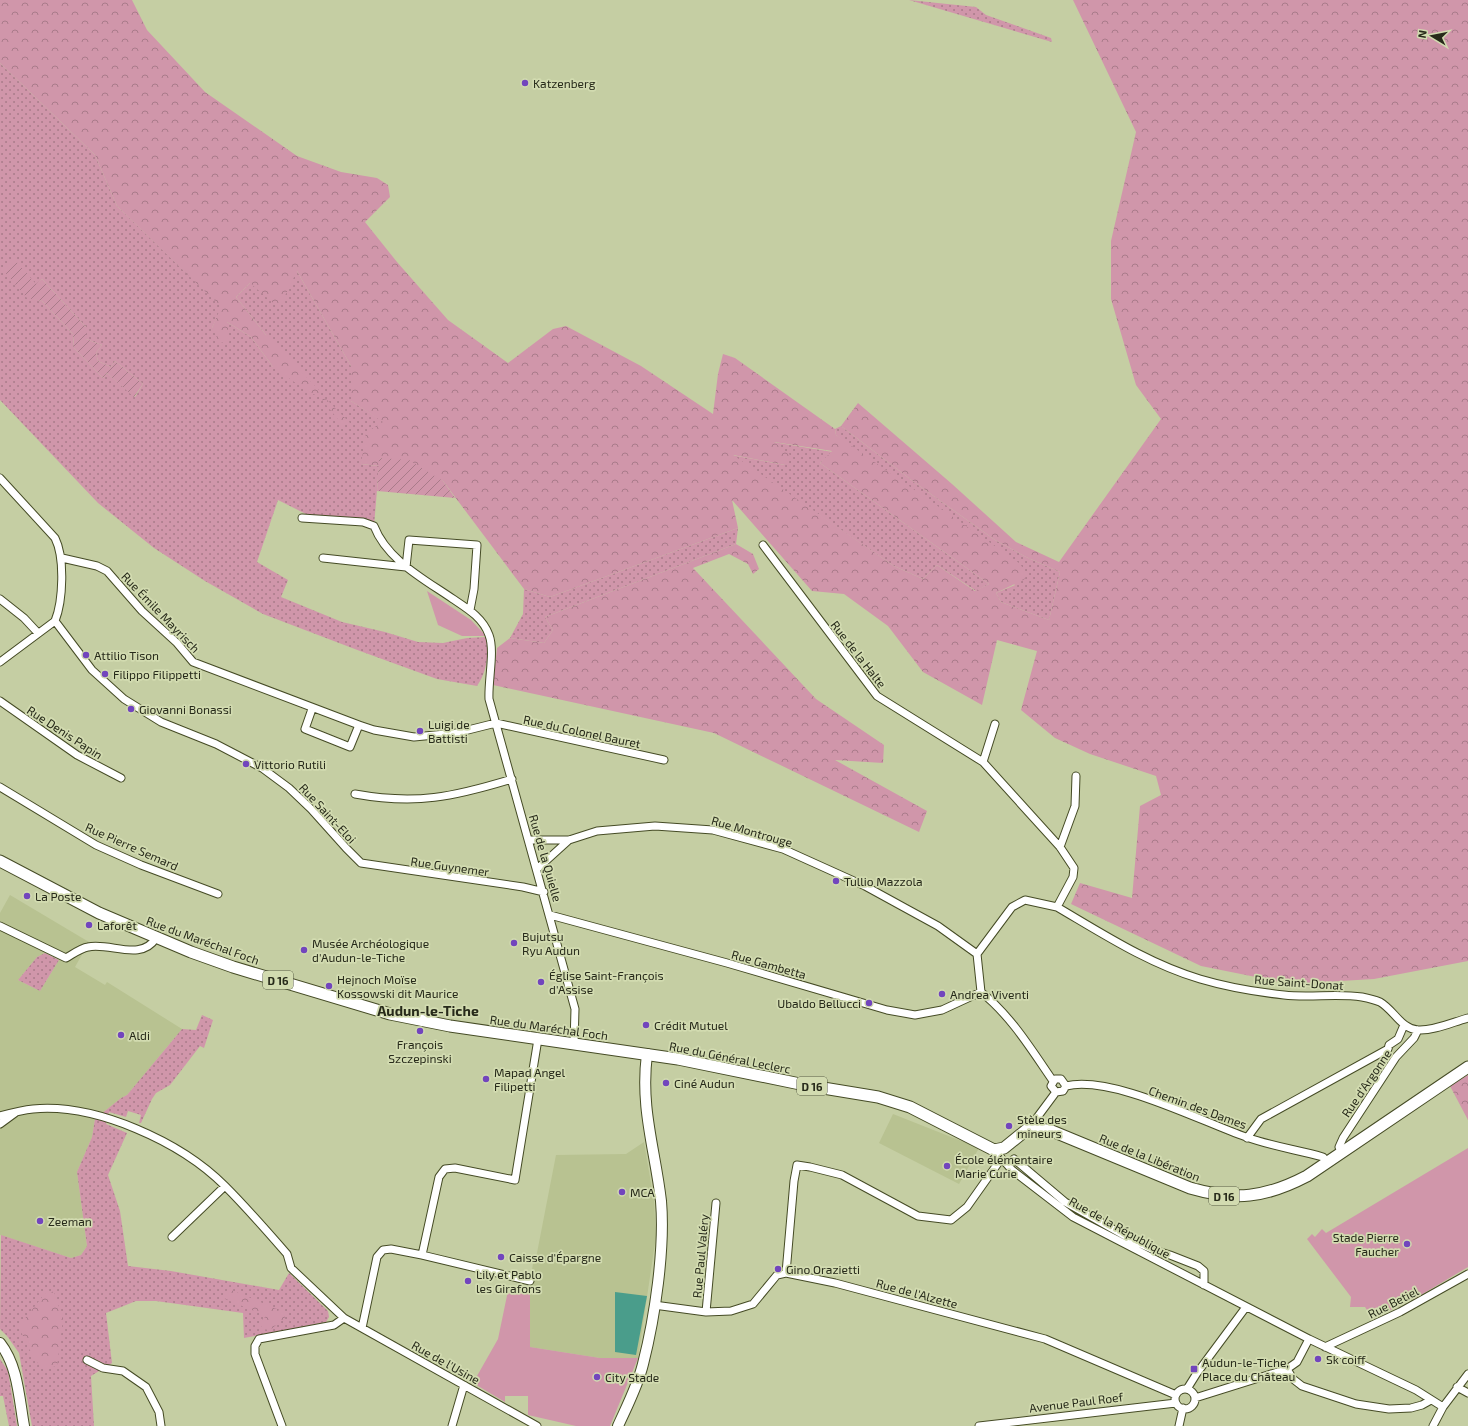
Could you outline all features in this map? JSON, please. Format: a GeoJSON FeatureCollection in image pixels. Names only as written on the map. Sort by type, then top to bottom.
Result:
{"type":"FeatureCollection","features":[{"type":"Feature","properties":{"kind":"main road","name":"Rue du Maréchal Foch"},"geometry":{"type":"LineString","coordinates":[[0,862],[99,913],[156,938],[233,967],[390,1014],[450,1026],[621,1050]]}},
{"type":"Feature","properties":{"kind":"main road","name":"Rue du Général Leclerc"},"geometry":{"type":"LineString","coordinates":[[621,1050],[805,1085],[878,1097],[910,1107],[998,1154]]}},
{"type":"Feature","properties":{"kind":"main road"},"geometry":{"type":"LineString","coordinates":[[618,1426],[643,1365],[654,1305],[663,1236],[660,1200],[646,1113],[644,1074],[647,1054]]}},
{"type":"Feature","properties":{"kind":"main road","name":"Rue de la Libération"},"geometry":{"type":"LineString","coordinates":[[1030,1127],[1052,1131],[1190,1188],[1213,1195],[1238,1197],[1262,1195],[1285,1187],[1307,1176],[1405,1108],[1468,1067]]}},
{"type":"Feature","properties":{"kind":"main road"},"geometry":{"type":"LineString","coordinates":[[998,1154],[1030,1127]]}},
{"type":"Feature","properties":{"kind":"main road"},"geometry":{"type":"LineString","coordinates":[[0,1343],[4,1353],[14,1369],[24,1426]]}},
{"type":"Feature","properties":{"kind":"street"},"geometry":{"type":"LineString","coordinates":[[0,478],[55,538],[60,548],[62,558],[59,611],[54,621],[0,662]]}},
{"type":"Feature","properties":{"kind":"street","name":"Rue de la Quielle"},"geometry":{"type":"LineString","coordinates":[[302,518],[363,522],[374,526],[377,534],[395,557],[406,567],[470,610],[485,626],[492,648],[488,680],[489,699],[576,1009],[574,1044]]}},
{"type":"Feature","properties":{"kind":"street"},"geometry":{"type":"LineString","coordinates":[[323,558],[406,567],[409,540],[477,545],[474,589],[470,610]]}},
{"type":"Feature","properties":{"kind":"street","name":"Rue de la Halte"},"geometry":{"type":"LineString","coordinates":[[763,545],[877,696],[983,762],[1060,847],[1074,868],[1073,877],[1057,907]]}},
{"type":"Feature","properties":{"kind":"street","name":"Rue Émile Mayrisch"},"geometry":{"type":"LineString","coordinates":[[62,558],[97,566],[107,571],[142,611],[177,643],[193,662],[312,709],[374,730],[414,737],[456,733],[496,723]]}},
{"type":"Feature","properties":{"kind":"street"},"geometry":{"type":"LineString","coordinates":[[0,599],[24,618],[38,633]]}},
{"type":"Feature","properties":{"kind":"street","name":"Rue Saint-Eloi"},"geometry":{"type":"LineString","coordinates":[[54,621],[92,670],[124,699],[161,722],[216,744],[262,768],[289,788],[311,809],[355,858]]}},
{"type":"Feature","properties":{"kind":"street","name":"Rue Denis Papin"},"geometry":{"type":"LineString","coordinates":[[0,701],[77,755],[121,778]]}},
{"type":"Feature","properties":{"kind":"street"},"geometry":{"type":"LineString","coordinates":[[312,709],[305,729],[350,747],[359,725]]}},
{"type":"Feature","properties":{"kind":"street","name":"Rue du Colonel Bauret"},"geometry":{"type":"LineString","coordinates":[[496,723],[664,760]]}},
{"type":"Feature","properties":{"kind":"street"},"geometry":{"type":"LineString","coordinates":[[983,762],[994,724]]}},
{"type":"Feature","properties":{"kind":"street"},"geometry":{"type":"LineString","coordinates":[[1060,847],[1075,806],[1076,776]]}},
{"type":"Feature","properties":{"kind":"street"},"geometry":{"type":"LineString","coordinates":[[355,794],[385,799],[417,799],[469,792],[512,779]]}},
{"type":"Feature","properties":{"kind":"street","name":"Rue Pierre Semard"},"geometry":{"type":"LineString","coordinates":[[0,787],[96,845],[141,865],[218,894]]}},
{"type":"Feature","properties":{"kind":"street","name":"Rue Montrouge"},"geometry":{"type":"LineString","coordinates":[[529,840],[569,840],[597,831],[655,826],[713,830],[782,849],[865,886],[938,926],[977,954]]}},
{"type":"Feature","properties":{"kind":"street","name":"Rue Montrouge"},"geometry":{"type":"LineString","coordinates":[[537,869],[569,840]]}},
{"type":"Feature","properties":{"kind":"street","name":"Rue Guynemer"},"geometry":{"type":"LineString","coordinates":[[355,858],[362,863],[388,868],[523,887],[544,892]]}},
{"type":"Feature","properties":{"kind":"street"},"geometry":{"type":"LineString","coordinates":[[1056,1092],[1051,1086],[1053,1081],[1016,1026],[981,992],[977,954],[1012,907],[1025,900],[1057,907]]}},
{"type":"Feature","properties":{"kind":"street","name":"Rue Saint-Donat"},"geometry":{"type":"LineString","coordinates":[[1057,907],[1123,945],[1164,965],[1200,979],[1242,989],[1285,995],[1362,997],[1380,1002],[1396,1015],[1404,1025]]}},
{"type":"Feature","properties":{"kind":"street","name":"Rue Gambetta"},"geometry":{"type":"LineString","coordinates":[[550,915],[727,963],[887,1010],[915,1015],[942,1010],[981,992]]}},
{"type":"Feature","properties":{"kind":"street"},"geometry":{"type":"LineString","coordinates":[[0,926],[66,958],[89,946],[142,950],[151,946],[156,938]]}},
{"type":"Feature","properties":{"kind":"street"},"geometry":{"type":"LineString","coordinates":[[1404,1025],[1418,1030],[1430,1029],[1468,1018]]}},
{"type":"Feature","properties":{"kind":"street","name":"Chemin des Dames"},"geometry":{"type":"LineString","coordinates":[[1030,1127],[1056,1092],[1063,1091],[1066,1086],[1078,1083],[1098,1085],[1139,1096],[1247,1138],[1262,1119],[1388,1049],[1389,1045],[1398,1039],[1404,1025]]}},
{"type":"Feature","properties":{"kind":"street","name":"Rue d'Argonne"},"geometry":{"type":"LineString","coordinates":[[1341,1152],[1339,1147],[1343,1138],[1397,1056],[1414,1038],[1418,1030]]}},
{"type":"Feature","properties":{"kind":"street"},"geometry":{"type":"LineString","coordinates":[[422,1255],[439,1176],[445,1169],[456,1168],[515,1180],[538,1039]]}},
{"type":"Feature","properties":{"kind":"street"},"geometry":{"type":"LineString","coordinates":[[1388,1049],[1391,1054],[1397,1056]]}},
{"type":"Feature","properties":{"kind":"street","name":"Chemin des Dames"},"geometry":{"type":"LineString","coordinates":[[1053,1081],[1057,1078],[1061,1079],[1066,1086]]}},
{"type":"Feature","properties":{"kind":"street","name":"Rue de l'Usine"},"geometry":{"type":"LineString","coordinates":[[0,1116],[34,1109],[66,1110],[108,1118],[142,1132],[186,1155],[225,1186],[287,1254],[291,1268],[344,1318],[537,1426]]}},
{"type":"Feature","properties":{"kind":"street"},"geometry":{"type":"LineString","coordinates":[[0,1124],[19,1111]]}},
{"type":"Feature","properties":{"kind":"street"},"geometry":{"type":"LineString","coordinates":[[1247,1138],[1323,1157],[1327,1162]]}},
{"type":"Feature","properties":{"kind":"street"},"geometry":{"type":"LineString","coordinates":[[654,1305],[706,1312],[731,1311],[752,1304],[777,1276],[786,1273],[794,1181],[797,1165],[842,1175],[918,1216],[951,1220],[967,1207],[998,1154]]}},
{"type":"Feature","properties":{"kind":"street","name":"Rue de la République"},"geometry":{"type":"LineString","coordinates":[[998,1154],[1012,1170],[1073,1217],[1309,1339]]}},
{"type":"Feature","properties":{"kind":"street"},"geometry":{"type":"LineString","coordinates":[[1008,1165],[1014,1159],[1065,1202],[1087,1215],[1154,1250],[1198,1266],[1204,1272],[1204,1285]]}},
{"type":"Feature","properties":{"kind":"street"},"geometry":{"type":"LineString","coordinates":[[172,1237],[225,1186]]}},
{"type":"Feature","properties":{"kind":"street","name":"Rue Paul Valéry"},"geometry":{"type":"LineString","coordinates":[[706,1312],[716,1203]]}},
{"type":"Feature","properties":{"kind":"street"},"geometry":{"type":"LineString","coordinates":[[362,1328],[377,1257],[383,1250],[391,1249],[422,1255],[530,1281]]}},
{"type":"Feature","properties":{"kind":"street","name":"Rue de l'Alzette"},"geometry":{"type":"LineString","coordinates":[[786,1273],[835,1283],[1045,1339],[1176,1395]]}},
{"type":"Feature","properties":{"kind":"street","name":"Rue Betiel"},"geometry":{"type":"LineString","coordinates":[[1325,1347],[1400,1312],[1468,1274]]}},
{"type":"Feature","properties":{"kind":"street"},"geometry":{"type":"LineString","coordinates":[[1187,1389],[1194,1394],[1195,1398],[1193,1405],[1187,1409],[1176,1403],[1176,1395],[1179,1391],[1187,1389],[1197,1373],[1246,1307]]}},
{"type":"Feature","properties":{"kind":"street"},"geometry":{"type":"LineString","coordinates":[[282,1426],[255,1354],[255,1346],[259,1339],[334,1326],[344,1318]]}},
{"type":"Feature","properties":{"kind":"street"},"geometry":{"type":"LineString","coordinates":[[1195,1398],[1287,1370],[1297,1362],[1309,1339],[1416,1390],[1443,1407]]}},
{"type":"Feature","properties":{"kind":"street"},"geometry":{"type":"LineString","coordinates":[[87,1360],[103,1368],[123,1371],[146,1388],[158,1412],[161,1426]]}},
{"type":"Feature","properties":{"kind":"street"},"geometry":{"type":"LineString","coordinates":[[1287,1370],[1293,1379],[1302,1386],[1356,1404],[1389,1409],[1411,1408],[1422,1405],[1431,1400]]}},
{"type":"Feature","properties":{"kind":"street"},"geometry":{"type":"LineString","coordinates":[[1434,1426],[1443,1407],[1468,1374]]}},
{"type":"Feature","properties":{"kind":"street"},"geometry":{"type":"LineString","coordinates":[[452,1426],[464,1384]]}},
{"type":"Feature","properties":{"kind":"street"},"geometry":{"type":"LineString","coordinates":[[1457,1388],[1468,1394]]}},
{"type":"Feature","properties":{"kind":"street","name":"Avenue Paul Roef"},"geometry":{"type":"LineString","coordinates":[[979,1426],[1176,1403]]}},
{"type":"Feature","properties":{"kind":"street"},"geometry":{"type":"LineString","coordinates":[[1179,1426],[1183,1408]]}},
{"type":"Feature","properties":{"kind":"shaded area"},"geometry":{"type":"Polygon","coordinates":[[[10,895],[89,942],[75,967],[105,985],[107,982],[182,1029],[127,1095],[95,1119],[92,1137],[77,1172],[87,1246],[81,1255],[71,1258],[0,1235],[0,913],[10,895]],[[45,953],[37,957],[18,980],[40,991],[59,960],[45,953]]]}},
{"type":"Feature","properties":{"kind":"shaded area","name":"École élémentaire Marie Curie"},"geometry":{"type":"Polygon","coordinates":[[[893,1114],[979,1148],[959,1184],[879,1143],[893,1114]]]}},
{"type":"Feature","properties":{"kind":"shaded area"},"geometry":{"type":"Polygon","coordinates":[[[644,1142],[654,1201],[656,1236],[638,1358],[600,1358],[530,1347],[530,1281],[534,1258],[536,1258],[556,1155],[626,1154],[644,1142]]]}},
{"type":"Feature","properties":{"kind":"green space"},"geometry":{"type":"Polygon","coordinates":[[[0,0],[132,0],[147,30],[205,92],[297,156],[341,172],[377,178],[388,185],[390,197],[365,222],[397,262],[448,320],[508,363],[553,329],[566,326],[641,366],[713,414],[718,374],[723,354],[735,358],[835,429],[836,435],[1019,563],[1026,572],[1025,579],[996,593],[1001,602],[1049,620],[1060,572],[1026,557],[995,540],[914,482],[841,426],[858,403],[952,484],[1016,542],[1059,562],[1161,419],[1136,385],[1111,299],[1111,241],[1136,132],[1073,0],[1468,0],[1468,961],[1374,979],[1290,984],[1201,966],[1071,904],[1080,883],[1132,898],[1140,806],[1161,795],[1156,776],[1090,754],[1055,738],[1021,710],[1037,651],[997,640],[982,705],[923,672],[888,626],[844,594],[812,591],[732,500],[738,528],[550,597],[524,589],[443,481],[380,458],[379,466],[361,464],[366,432],[383,422],[351,401],[351,366],[297,271],[279,308],[250,283],[236,297],[266,335],[320,391],[319,396],[310,393],[273,367],[251,337],[227,322],[230,341],[220,343],[212,328],[221,307],[117,206],[95,155],[0,63],[0,0]],[[774,442],[790,455],[785,465],[733,455],[894,566],[923,579],[937,565],[975,591],[989,584],[820,463],[832,451],[774,442]]]}},
{"type":"Feature","properties":{"kind":"green space"},"geometry":{"type":"Polygon","coordinates":[[[909,0],[976,7],[986,15],[1051,38],[1052,42],[909,0]]]}},
{"type":"Feature","properties":{"kind":"green space"},"geometry":{"type":"Polygon","coordinates":[[[0,63],[95,155],[117,206],[222,307],[212,328],[227,322],[251,337],[273,367],[266,335],[236,297],[250,283],[297,271],[351,366],[351,401],[384,422],[361,464],[379,466],[374,526],[316,519],[278,500],[257,562],[288,580],[281,597],[342,622],[385,632],[418,642],[443,643],[467,638],[486,637],[486,663],[480,681],[477,686],[437,679],[360,651],[263,614],[205,581],[154,548],[98,503],[0,400],[0,63]],[[14,260],[27,297],[42,301],[73,334],[74,348],[103,378],[107,373],[135,397],[143,384],[115,361],[111,367],[98,361],[96,353],[102,345],[86,339],[86,327],[42,279],[36,285],[14,260]]]}},
{"type":"Feature","properties":{"kind":"green space"},"geometry":{"type":"Polygon","coordinates":[[[14,259],[36,284],[42,279],[86,327],[86,339],[102,345],[96,353],[98,361],[111,367],[115,361],[143,384],[134,397],[107,373],[103,378],[74,348],[73,334],[42,301],[27,298],[3,270],[14,259]]]}},
{"type":"Feature","properties":{"kind":"green space"},"geometry":{"type":"Polygon","coordinates":[[[319,396],[327,400],[352,425],[341,423],[319,396]]]}},
{"type":"Feature","properties":{"kind":"green space"},"geometry":{"type":"Polygon","coordinates":[[[841,426],[914,482],[995,540],[1026,557],[1060,572],[1049,620],[1001,602],[996,593],[1015,585],[836,435],[835,429],[841,426]]]}},
{"type":"Feature","properties":{"kind":"green space"},"geometry":{"type":"Polygon","coordinates":[[[773,442],[833,452],[820,463],[989,584],[976,591],[937,565],[923,579],[894,566],[731,455],[785,465],[773,442]]]}},
{"type":"Feature","properties":{"kind":"green space"},"geometry":{"type":"Polygon","coordinates":[[[379,458],[409,460],[443,481],[455,498],[377,491],[379,458]]]}},
{"type":"Feature","properties":{"kind":"green space"},"geometry":{"type":"Polygon","coordinates":[[[738,528],[736,544],[545,617],[553,630],[544,643],[510,638],[523,614],[524,589],[550,597],[738,528]]]}},
{"type":"Feature","properties":{"kind":"green space"},"geometry":{"type":"Polygon","coordinates":[[[736,544],[753,554],[759,569],[753,574],[748,564],[729,554],[693,568],[816,699],[884,745],[883,763],[835,760],[927,811],[919,832],[714,733],[493,685],[497,648],[510,638],[544,643],[553,630],[545,617],[736,544]]]}},
{"type":"Feature","properties":{"kind":"green space"},"geometry":{"type":"Polygon","coordinates":[[[427,591],[471,620],[486,636],[462,636],[438,625],[427,591]]]}},
{"type":"Feature","properties":{"kind":"green space"},"geometry":{"type":"Polygon","coordinates":[[[45,953],[59,960],[40,991],[18,980],[37,957],[45,953]]]}},
{"type":"Feature","properties":{"kind":"green space"},"geometry":{"type":"Polygon","coordinates":[[[202,1015],[213,1020],[204,1048],[200,1046],[170,1085],[156,1093],[141,1123],[139,1123],[141,1115],[128,1111],[126,1117],[109,1112],[106,1124],[127,1133],[108,1175],[120,1211],[128,1266],[171,1271],[279,1290],[289,1273],[328,1311],[329,1317],[326,1322],[244,1338],[243,1313],[156,1301],[136,1301],[106,1313],[112,1363],[91,1376],[94,1426],[32,1426],[19,1353],[0,1329],[1,1235],[71,1258],[81,1255],[87,1246],[77,1172],[92,1137],[95,1119],[127,1095],[182,1029],[196,1030],[202,1015]]]}},
{"type":"Feature","properties":{"kind":"green space"},"geometry":{"type":"Polygon","coordinates":[[[1468,1075],[1468,1120],[1450,1086],[1468,1075]]]}},
{"type":"Feature","properties":{"kind":"green space","name":"Stade Pierre Faucher"},"geometry":{"type":"Polygon","coordinates":[[[1468,1148],[1468,1267],[1414,1299],[1413,1298],[1371,1319],[1365,1307],[1350,1307],[1351,1297],[1307,1239],[1312,1234],[1315,1237],[1322,1229],[1326,1233],[1468,1148]]]}},
{"type":"Feature","properties":{"kind":"green space"},"geometry":{"type":"Polygon","coordinates":[[[509,1286],[530,1290],[530,1347],[600,1358],[638,1358],[610,1426],[576,1426],[528,1415],[528,1396],[505,1396],[505,1402],[473,1383],[498,1339],[509,1286]]]}},
{"type":"Feature","properties":{"kind":"green space"},"geometry":{"type":"Polygon","coordinates":[[[229,1289],[284,1312],[285,1318],[270,1330],[262,1329],[260,1322],[266,1316],[225,1299],[224,1293],[229,1289]]]}},
{"type":"Feature","properties":{"kind":"green space"},"geometry":{"type":"Polygon","coordinates":[[[47,1291],[54,1292],[63,1319],[57,1366],[43,1369],[29,1349],[19,1326],[47,1291]]]}},
{"type":"Feature","properties":{"kind":"green space"},"geometry":{"type":"Polygon","coordinates":[[[0,1359],[8,1371],[17,1426],[9,1426],[3,1396],[0,1396],[0,1359]]]}},
{"type":"Feature","properties":{"kind":"water"},"geometry":{"type":"Polygon","coordinates":[[[615,1292],[647,1296],[636,1355],[615,1352],[615,1292]]]}},
{"type":"Feature","properties":{"kind":"place","name":"Katzenberg"},"geometry":{"type":"Point","coordinates":[525,83]}},
{"type":"Feature","properties":{"kind":"place","name":"Attilio Tison"},"geometry":{"type":"Point","coordinates":[86,655]}},
{"type":"Feature","properties":{"kind":"place","name":"Filippo Filippetti"},"geometry":{"type":"Point","coordinates":[105,674]}},
{"type":"Feature","properties":{"kind":"place","name":"Giovanni Bonassi"},"geometry":{"type":"Point","coordinates":[131,709]}},
{"type":"Feature","properties":{"kind":"place","name":"Luigi de Battisti"},"geometry":{"type":"Point","coordinates":[420,731]}},
{"type":"Feature","properties":{"kind":"place","name":"Vittorio Rutili"},"geometry":{"type":"Point","coordinates":[246,764]}},
{"type":"Feature","properties":{"kind":"place","name":"Tullio Mazzola"},"geometry":{"type":"Point","coordinates":[836,881]}},
{"type":"Feature","properties":{"kind":"place","name":"La Poste"},"geometry":{"type":"Point","coordinates":[27,896]}},
{"type":"Feature","properties":{"kind":"place","name":"Laforêt"},"geometry":{"type":"Point","coordinates":[89,925]}},
{"type":"Feature","properties":{"kind":"place","name":"Bujutsu Ryu Audun"},"geometry":{"type":"Point","coordinates":[514,943]}},
{"type":"Feature","properties":{"kind":"place","name":"Musée Archéologique d'Audun-le-Tiche"},"geometry":{"type":"Point","coordinates":[304,950]}},
{"type":"Feature","properties":{"kind":"place","name":"Église Saint-François d'Assise"},"geometry":{"type":"Point","coordinates":[541,982]}},
{"type":"Feature","properties":{"kind":"place","name":"Hejnoch Moïse Kossowski dit Maurice"},"geometry":{"type":"Point","coordinates":[329,986]}},
{"type":"Feature","properties":{"kind":"place","name":"Andrea Viventi"},"geometry":{"type":"Point","coordinates":[942,994]}},
{"type":"Feature","properties":{"kind":"place","name":"Ubaldo Bellucci"},"geometry":{"type":"Point","coordinates":[869,1003]}},
{"type":"Feature","properties":{"kind":"place","name":"Crédit Mutuel"},"geometry":{"type":"Point","coordinates":[646,1025]}},
{"type":"Feature","properties":{"kind":"place","name":"François Szczepinski"},"geometry":{"type":"Point","coordinates":[420,1031]}},
{"type":"Feature","properties":{"kind":"place","name":"Aldi"},"geometry":{"type":"Point","coordinates":[121,1035]}},
{"type":"Feature","properties":{"kind":"place","name":"Mapad Angel Filipetti"},"geometry":{"type":"Point","coordinates":[486,1079]}},
{"type":"Feature","properties":{"kind":"place","name":"Ciné Audun"},"geometry":{"type":"Point","coordinates":[666,1083]}},
{"type":"Feature","properties":{"kind":"place","name":"Stèle des mineurs"},"geometry":{"type":"Point","coordinates":[1009,1126]}},
{"type":"Feature","properties":{"kind":"place","name":"École élémentaire Marie Curie"},"geometry":{"type":"Point","coordinates":[947,1166]}},
{"type":"Feature","properties":{"kind":"place","name":"MCA"},"geometry":{"type":"Point","coordinates":[622,1192]}},
{"type":"Feature","properties":{"kind":"place","name":"Zeeman"},"geometry":{"type":"Point","coordinates":[40,1221]}},
{"type":"Feature","properties":{"kind":"place","name":"Stade Pierre Faucher"},"geometry":{"type":"Point","coordinates":[1407,1244]}},
{"type":"Feature","properties":{"kind":"place","name":"Caisse d'Épargne"},"geometry":{"type":"Point","coordinates":[501,1257]}},
{"type":"Feature","properties":{"kind":"place","name":"Gino Orazietti"},"geometry":{"type":"Point","coordinates":[778,1269]}},
{"type":"Feature","properties":{"kind":"place","name":"Lily et Pablo les Girafons"},"geometry":{"type":"Point","coordinates":[468,1281]}},
{"type":"Feature","properties":{"kind":"place","name":"Sk coiff"},"geometry":{"type":"Point","coordinates":[1318,1359]}},
{"type":"Feature","properties":{"kind":"place","name":"Audun-le-Tiche, Place du Château"},"geometry":{"type":"Point","coordinates":[1194,1369]}},
{"type":"Feature","properties":{"kind":"place","name":"City Stade"},"geometry":{"type":"Point","coordinates":[597,1377]}},
{"type":"Feature","properties":{"kind":"district","name":"Audun-le-Tiche"},"geometry":{"type":"Point","coordinates":[428,1010]}}]}
